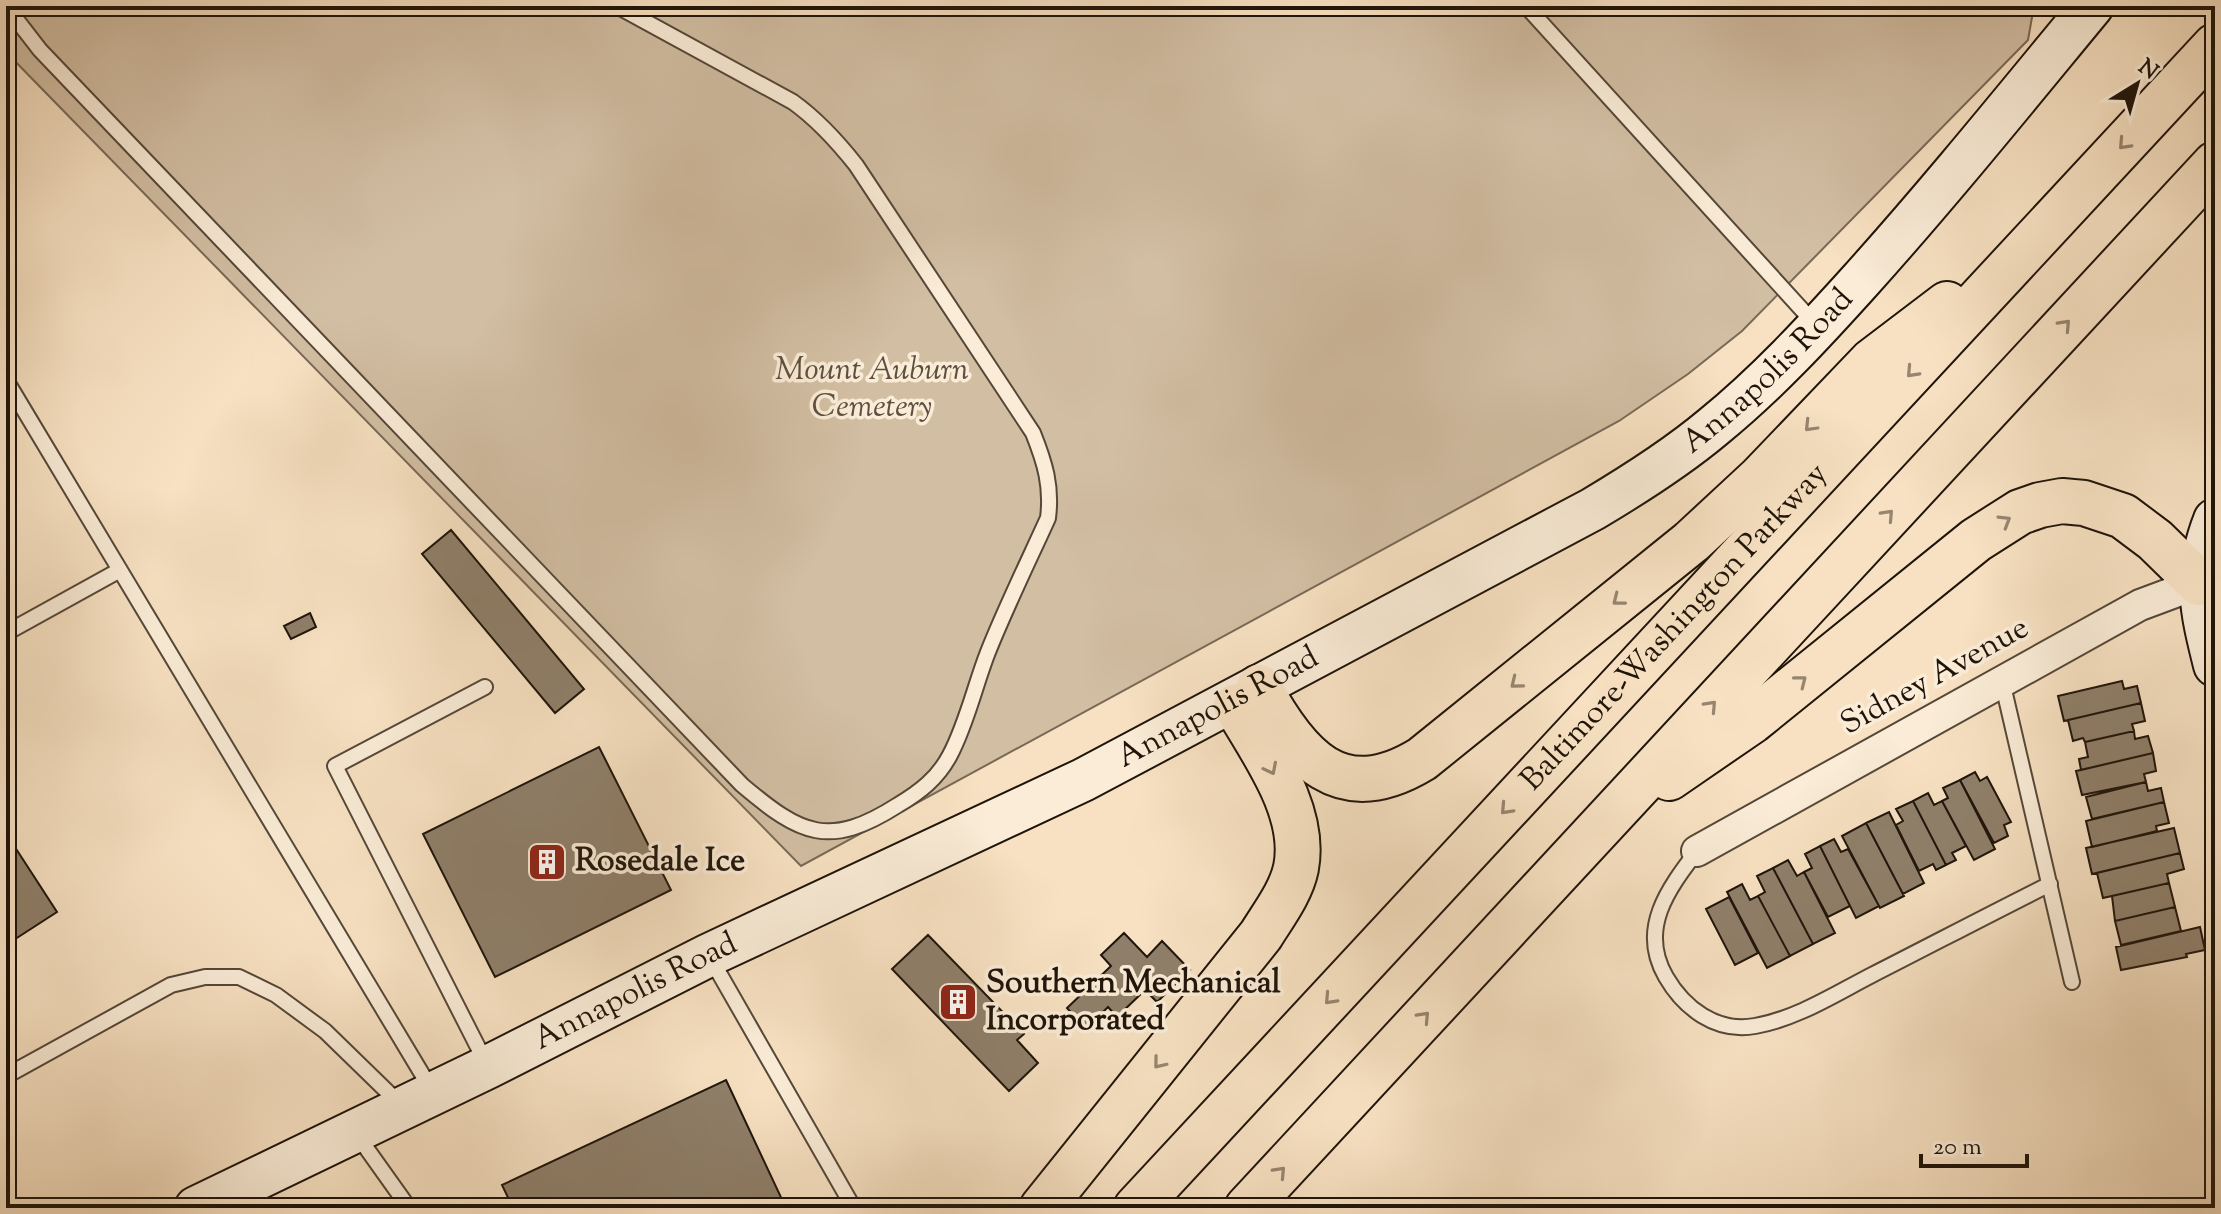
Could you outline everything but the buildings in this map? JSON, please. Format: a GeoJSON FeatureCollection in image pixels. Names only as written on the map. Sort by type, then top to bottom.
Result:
{"type":"FeatureCollection","features":[{"type":"Feature","properties":{"kind":"highway","name":"Baltimore-Washington Parkway"},"geometry":{"type":"LineString","coordinates":[[1136,1208],[2215,46]]}},
{"type":"Feature","properties":{"kind":"highway"},"geometry":{"type":"LineString","coordinates":[[1247,1208],[2215,164]]}},
{"type":"Feature","properties":{"kind":"highway"},"geometry":{"type":"LineString","coordinates":[[1246,694],[1298,748],[1327,770],[1349,778],[1368,779],[1403,770],[1422,759],[1691,542],[1760,478],[1872,361],[2042,233]]}},
{"type":"Feature","properties":{"kind":"highway"},"geometry":{"type":"LineString","coordinates":[[1601,825],[1752,721],[1976,540],[2020,512],[2062,501],[2103,508],[2142,528],[2207,582]]}},
{"type":"Feature","properties":{"kind":"highway"},"geometry":{"type":"LineString","coordinates":[[1042,1208],[1261,935],[1296,869],[1298,846],[1287,801],[1246,694]]}},
{"type":"Feature","properties":{"kind":"main road","name":"Annapolis Road"},"geometry":{"type":"LineString","coordinates":[[222,1203],[355,1131],[709,955],[1083,780],[1580,517],[1643,478],[1726,416],[1818,327],[1951,176],[2092,6]]}},
{"type":"Feature","properties":{"kind":"main road"},"geometry":{"type":"LineString","coordinates":[[2215,520],[2204,555],[2206,629],[2215,665]]}},
{"type":"Feature","properties":{"kind":"street","name":"Sidney Avenue"},"geometry":{"type":"LineString","coordinates":[[1697,851],[2140,605],[2207,582]]}},
{"type":"Feature","properties":{"kind":"lane"},"geometry":{"type":"LineString","coordinates":[[6,6],[40,50],[742,785],[775,813],[807,828],[834,833],[860,827],[922,790],[940,771],[951,753],[988,652],[1048,518],[1051,494],[1046,467],[1033,433],[856,165],[834,138],[793,102],[617,6]]}},
{"type":"Feature","properties":{"kind":"lane"},"geometry":{"type":"LineString","coordinates":[[1526,6],[1818,327]]}},
{"type":"Feature","properties":{"kind":"lane"},"geometry":{"type":"LineString","coordinates":[[6,380],[120,570],[418,1100]]}},
{"type":"Feature","properties":{"kind":"lane"},"geometry":{"type":"LineString","coordinates":[[6,633],[120,570]]}},
{"type":"Feature","properties":{"kind":"lane"},"geometry":{"type":"LineString","coordinates":[[2002,681],[2072,982]]}},
{"type":"Feature","properties":{"kind":"lane"},"geometry":{"type":"LineString","coordinates":[[485,687],[335,766],[488,1067]]}},
{"type":"Feature","properties":{"kind":"lane"},"geometry":{"type":"LineString","coordinates":[[1697,851],[1671,885],[1653,934],[1663,972],[1679,999],[1699,1015],[1725,1025],[1753,1027],[1803,1011],[2050,884]]}},
{"type":"Feature","properties":{"kind":"lane"},"geometry":{"type":"LineString","coordinates":[[709,955],[852,1205],[848,1208]]}},
{"type":"Feature","properties":{"kind":"lane"},"geometry":{"type":"LineString","coordinates":[[6,1076],[171,985],[205,977],[239,977],[276,995],[418,1100]]}},
{"type":"Feature","properties":{"kind":"lane"},"geometry":{"type":"LineString","coordinates":[[355,1131],[409,1208]]}},
{"type":"Feature","properties":{"kind":"green space","name":"Mount Auburn Cemetery"},"geometry":{"type":"Polygon","coordinates":[[[6,6],[2034,6],[2028,40],[1742,331],[1688,374],[1619,421],[801,866],[6,52],[6,6]]]}},
{"type":"Feature","properties":{"kind":"place","name":"Rosedale Ice"},"geometry":{"type":"Point","coordinates":[547,862]}},
{"type":"Feature","properties":{"kind":"place","name":"Southern Mechanical Incorporated"},"geometry":{"type":"Point","coordinates":[958,1002]}}]}
